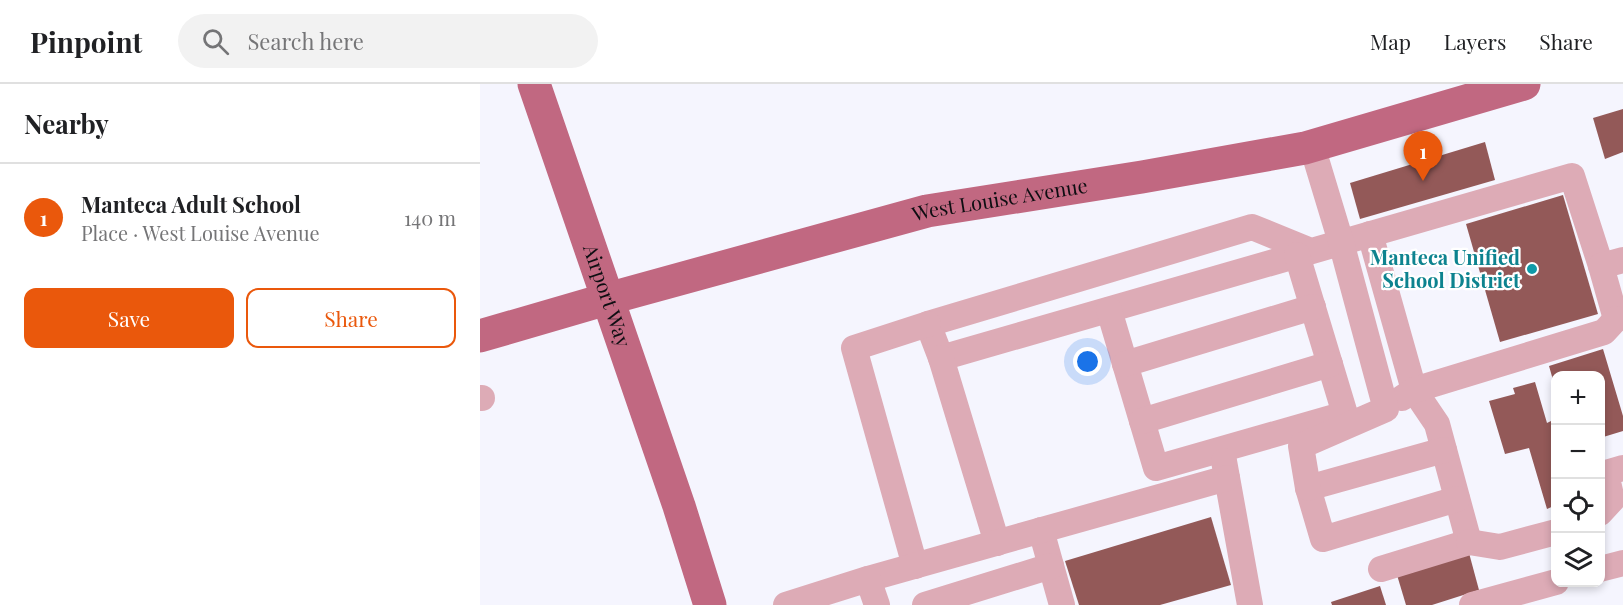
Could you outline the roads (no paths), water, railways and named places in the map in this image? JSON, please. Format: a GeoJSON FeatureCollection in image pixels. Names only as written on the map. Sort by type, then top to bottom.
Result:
{"type":"FeatureCollection","features":[{"type":"Feature","properties":{"kind":"main road","name":"Airport Way"},"geometry":{"type":"LineString","coordinates":[[534,84],[679,506],[710,605]]}},
{"type":"Feature","properties":{"kind":"main road","name":"West Louise Avenue"},"geometry":{"type":"LineString","coordinates":[[480,336],[927,211],[1142,177],[1312,146],[1524,84]]}},
{"type":"Feature","properties":{"kind":"lane"},"geometry":{"type":"LineString","coordinates":[[1312,146],[1341,242],[1386,409]]}},
{"type":"Feature","properties":{"kind":"lane"},"geometry":{"type":"LineString","coordinates":[[941,358],[1572,176],[1612,263],[1619,318],[1604,332],[1414,390],[1386,409],[1222,449],[1156,468]]}},
{"type":"Feature","properties":{"kind":"lane"},"geometry":{"type":"LineString","coordinates":[[915,566],[854,348],[1252,227],[1304,253]]}},
{"type":"Feature","properties":{"kind":"lane"},"geometry":{"type":"LineString","coordinates":[[1370,234],[1414,390],[1437,424],[1469,542]]}},
{"type":"Feature","properties":{"kind":"lane"},"geometry":{"type":"LineString","coordinates":[[1304,253],[1313,307],[1347,420]]}},
{"type":"Feature","properties":{"kind":"lane"},"geometry":{"type":"LineString","coordinates":[[1125,364],[1313,307]]}},
{"type":"Feature","properties":{"kind":"lane"},"geometry":{"type":"LineString","coordinates":[[1109,310],[1156,468],[1162,496]]}},
{"type":"Feature","properties":{"kind":"lane"},"geometry":{"type":"LineString","coordinates":[[928,324],[941,358],[997,543]]}},
{"type":"Feature","properties":{"kind":"lane"},"geometry":{"type":"LineString","coordinates":[[1142,422],[1330,364]]}},
{"type":"Feature","properties":{"kind":"lane"},"geometry":{"type":"LineString","coordinates":[[1347,420],[1301,446],[1308,488],[1323,539],[1457,499]]}},
{"type":"Feature","properties":{"kind":"lane"},"geometry":{"type":"LineString","coordinates":[[1222,449],[1250,605]]}},
{"type":"Feature","properties":{"kind":"lane"},"geometry":{"type":"LineString","coordinates":[[1308,488],[1444,450]]}},
{"type":"Feature","properties":{"kind":"lane"},"geometry":{"type":"LineString","coordinates":[[1605,508],[1612,500],[1606,473],[1623,468]]}},
{"type":"Feature","properties":{"kind":"lane"},"geometry":{"type":"LineString","coordinates":[[786,605],[868,579],[1227,478]]}},
{"type":"Feature","properties":{"kind":"lane"},"geometry":{"type":"LineString","coordinates":[[1041,530],[1062,605]]}},
{"type":"Feature","properties":{"kind":"lane"},"geometry":{"type":"LineString","coordinates":[[1381,569],[1469,542],[1500,547],[1552,533]]}},
{"type":"Feature","properties":{"kind":"lane"},"geometry":{"type":"LineString","coordinates":[[1605,568],[1623,563]]}},
{"type":"Feature","properties":{"kind":"lane"},"geometry":{"type":"LineString","coordinates":[[924,605],[1051,566]]}},
{"type":"Feature","properties":{"kind":"lane"},"geometry":{"type":"LineString","coordinates":[[868,579],[877,605]]}},
{"type":"Feature","properties":{"kind":"lane"},"geometry":{"type":"LineString","coordinates":[[1472,605],[1551,583]]}},
{"type":"Feature","properties":{"kind":"place","name":"Manteca Adult School"},"geometry":{"type":"Point","coordinates":[1423,181]}},
{"type":"Feature","properties":{"kind":"place","name":"Manteca Unified School District"},"geometry":{"type":"Point","coordinates":[1532,269]}}]}
